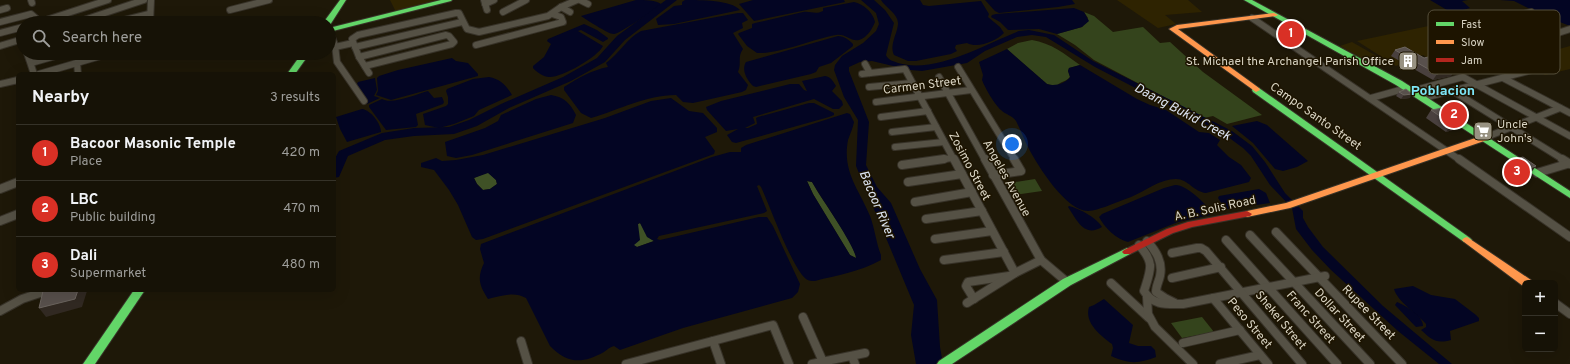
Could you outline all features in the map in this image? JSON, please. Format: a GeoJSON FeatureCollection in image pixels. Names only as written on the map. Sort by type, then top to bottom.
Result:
{"type":"FeatureCollection","features":[{"type":"Feature","properties":{"kind":"street"},"geometry":{"type":"LineString","coordinates":[[60,16],[108,0]]}},
{"type":"Feature","properties":{"kind":"street"},"geometry":{"type":"LineString","coordinates":[[96,16],[144,0]]}},
{"type":"Feature","properties":{"kind":"street"},"geometry":{"type":"LineString","coordinates":[[141,16],[149,14],[152,8],[151,0]]}},
{"type":"Feature","properties":{"kind":"street"},"geometry":{"type":"LineString","coordinates":[[230,10],[269,0]]}},
{"type":"Feature","properties":{"kind":"street"},"geometry":{"type":"LineString","coordinates":[[332,16],[343,0]]}},
{"type":"Feature","properties":{"kind":"street"},"geometry":{"type":"LineString","coordinates":[[336,28],[449,0]]}},
{"type":"Feature","properties":{"kind":"street"},"geometry":{"type":"LineString","coordinates":[[485,5],[494,0]]}},
{"type":"Feature","properties":{"kind":"street"},"geometry":{"type":"LineString","coordinates":[[503,12],[526,0]]}},
{"type":"Feature","properties":{"kind":"street"},"geometry":{"type":"LineString","coordinates":[[368,73],[359,57],[352,39],[358,35],[454,13],[458,13],[462,22],[469,30],[479,32],[548,16],[561,7],[578,0],[588,4]]}},
{"type":"Feature","properties":{"kind":"street"},"geometry":{"type":"LineString","coordinates":[[1247,0],[1424,98],[1570,195]]}},
{"type":"Feature","properties":{"kind":"street"},"geometry":{"type":"LineString","coordinates":[[561,7],[570,12]]}},
{"type":"Feature","properties":{"kind":"street"},"geometry":{"type":"LineString","coordinates":[[0,10],[7,8]]}},
{"type":"Feature","properties":{"kind":"street"},"geometry":{"type":"LineString","coordinates":[[23,16],[31,14],[33,16]]}},
{"type":"Feature","properties":{"kind":"street"},"geometry":{"type":"LineString","coordinates":[[476,45],[563,22],[561,17],[552,14]]}},
{"type":"Feature","properties":{"kind":"street","name":"Campo Santo Street"},"geometry":{"type":"LineString","coordinates":[[1274,15],[1177,27],[1174,29],[1176,32],[1523,280]]}},
{"type":"Feature","properties":{"kind":"street"},"geometry":{"type":"LineString","coordinates":[[0,22],[16,18]]}},
{"type":"Feature","properties":{"kind":"street"},"geometry":{"type":"LineString","coordinates":[[1252,18],[1372,98],[1570,237]]}},
{"type":"Feature","properties":{"kind":"street"},"geometry":{"type":"LineString","coordinates":[[336,46],[354,44],[462,22]]}},
{"type":"Feature","properties":{"kind":"street"},"geometry":{"type":"LineString","coordinates":[[0,34],[16,29]]}},
{"type":"Feature","properties":{"kind":"street"},"geometry":{"type":"LineString","coordinates":[[1560,32],[1570,29]]}},
{"type":"Feature","properties":{"kind":"street"},"geometry":{"type":"LineString","coordinates":[[479,32],[482,42],[484,43]]}},
{"type":"Feature","properties":{"kind":"street"},"geometry":{"type":"LineString","coordinates":[[359,57],[446,35],[449,36],[454,42],[452,44],[365,66]]}},
{"type":"Feature","properties":{"kind":"street"},"geometry":{"type":"LineString","coordinates":[[0,46],[16,41]]}},
{"type":"Feature","properties":{"kind":"street"},"geometry":{"type":"LineString","coordinates":[[336,54],[337,62],[364,101]]}},
{"type":"Feature","properties":{"kind":"street"},"geometry":{"type":"LineString","coordinates":[[30,60],[33,72]]}},
{"type":"Feature","properties":{"kind":"street"},"geometry":{"type":"LineString","coordinates":[[31,63],[42,60]]}},
{"type":"Feature","properties":{"kind":"street"},"geometry":{"type":"LineString","coordinates":[[46,72],[87,60]]}},
{"type":"Feature","properties":{"kind":"street"},"geometry":{"type":"LineString","coordinates":[[292,72],[301,60]]}},
{"type":"Feature","properties":{"kind":"street"},"geometry":{"type":"LineString","coordinates":[[77,63],[78,72]]}},
{"type":"Feature","properties":{"kind":"street"},"geometry":{"type":"LineString","coordinates":[[862,74],[870,73],[865,64]]}},
{"type":"Feature","properties":{"kind":"street"},"geometry":{"type":"LineString","coordinates":[[958,67],[1021,172],[993,175]]}},
{"type":"Feature","properties":{"kind":"street","name":"Zosimo Street"},"geometry":{"type":"LineString","coordinates":[[870,73],[905,70],[972,192],[1014,274]]}},
{"type":"Feature","properties":{"kind":"street"},"geometry":{"type":"LineString","coordinates":[[1424,98],[1518,74]]}},
{"type":"Feature","properties":{"kind":"street","name":"Angeles Avenue"},"geometry":{"type":"LineString","coordinates":[[939,76],[1041,260],[1067,282]]}},
{"type":"Feature","properties":{"kind":"street"},"geometry":{"type":"LineString","coordinates":[[1372,98],[1463,77],[1570,136]]}},
{"type":"Feature","properties":{"kind":"street"},"geometry":{"type":"LineString","coordinates":[[1503,78],[1570,113]]}},
{"type":"Feature","properties":{"kind":"street"},"geometry":{"type":"LineString","coordinates":[[0,84],[16,80]]}},
{"type":"Feature","properties":{"kind":"street"},"geometry":{"type":"LineString","coordinates":[[868,87],[912,83]]}},
{"type":"Feature","properties":{"kind":"street","name":"Carmen Street"},"geometry":{"type":"LineString","coordinates":[[876,102],[971,90]]}},
{"type":"Feature","properties":{"kind":"street"},"geometry":{"type":"LineString","coordinates":[[1453,91],[1570,163]]}},
{"type":"Feature","properties":{"kind":"street"},"geometry":{"type":"LineString","coordinates":[[1484,138],[1560,108]]}},
{"type":"Feature","properties":{"kind":"street"},"geometry":{"type":"LineString","coordinates":[[881,117],[928,111]]}},
{"type":"Feature","properties":{"kind":"street"},"geometry":{"type":"LineString","coordinates":[[892,132],[936,126]]}},
{"type":"Feature","properties":{"kind":"street","name":"A. B. Solis Road"},"geometry":{"type":"LineString","coordinates":[[943,364],[1067,282],[1170,230],[1191,224],[1287,206],[1378,176],[1484,138]]}},
{"type":"Feature","properties":{"kind":"street"},"geometry":{"type":"LineString","coordinates":[[895,148],[944,142]]}},
{"type":"Feature","properties":{"kind":"street"},"geometry":{"type":"LineString","coordinates":[[902,165],[953,158]]}},
{"type":"Feature","properties":{"kind":"street"},"geometry":{"type":"LineString","coordinates":[[1537,173],[1570,163]]}},
{"type":"Feature","properties":{"kind":"street"},"geometry":{"type":"LineString","coordinates":[[908,182],[962,174]]}},
{"type":"Feature","properties":{"kind":"street"},"geometry":{"type":"LineString","coordinates":[[0,189],[16,183]]}},
{"type":"Feature","properties":{"kind":"street"},"geometry":{"type":"LineString","coordinates":[[915,202],[972,192]]}},
{"type":"Feature","properties":{"kind":"street"},"geometry":{"type":"LineString","coordinates":[[926,219],[982,211]]}},
{"type":"Feature","properties":{"kind":"street"},"geometry":{"type":"LineString","coordinates":[[0,221],[16,215]]}},
{"type":"Feature","properties":{"kind":"street"},"geometry":{"type":"LineString","coordinates":[[935,239],[992,231]]}},
{"type":"Feature","properties":{"kind":"street","name":"Rupee Street"},"geometry":{"type":"LineString","coordinates":[[1276,232],[1322,276],[1402,364]]}},
{"type":"Feature","properties":{"kind":"street","name":"Dollar Street"},"geometry":{"type":"LineString","coordinates":[[1250,235],[1370,364]]}},
{"type":"Feature","properties":{"kind":"street","name":"Franc Street"},"geometry":{"type":"LineString","coordinates":[[1226,240],[1337,364]]}},
{"type":"Feature","properties":{"kind":"street"},"geometry":{"type":"LineString","coordinates":[[1148,241],[1156,253],[1161,266],[1155,288],[1156,293],[1160,297],[1177,304]]}},
{"type":"Feature","properties":{"kind":"street"},"geometry":{"type":"LineString","coordinates":[[1138,246],[1151,261],[1152,270],[1144,291],[1150,320]]}},
{"type":"Feature","properties":{"kind":"street","name":"Shekel Street"},"geometry":{"type":"LineString","coordinates":[[1172,253],[1201,248],[1206,251],[1302,364]]}},
{"type":"Feature","properties":{"kind":"street"},"geometry":{"type":"LineString","coordinates":[[944,260],[1004,252]]}},
{"type":"Feature","properties":{"kind":"street"},"geometry":{"type":"LineString","coordinates":[[1014,274],[968,282],[966,286],[970,301],[1014,274],[1041,260]]}},
{"type":"Feature","properties":{"kind":"street"},"geometry":{"type":"LineString","coordinates":[[1172,278],[1221,267]]}},
{"type":"Feature","properties":{"kind":"street"},"geometry":{"type":"LineString","coordinates":[[1146,297],[1161,304],[1183,304],[1322,276]]}},
{"type":"Feature","properties":{"kind":"street"},"geometry":{"type":"LineString","coordinates":[[1111,283],[1193,364]]}},
{"type":"Feature","properties":{"kind":"street"},"geometry":{"type":"LineString","coordinates":[[0,311],[22,299],[43,292]]}},
{"type":"Feature","properties":{"kind":"street"},"geometry":{"type":"LineString","coordinates":[[89,364],[139,292]]}},
{"type":"Feature","properties":{"kind":"street","name":"Peso Street"},"geometry":{"type":"LineString","coordinates":[[1213,298],[1268,364]]}},
{"type":"Feature","properties":{"kind":"street"},"geometry":{"type":"LineString","coordinates":[[1558,305],[1570,314]]}},
{"type":"Feature","properties":{"kind":"street"},"geometry":{"type":"LineString","coordinates":[[803,317],[824,363]]}},
{"type":"Feature","properties":{"kind":"street"},"geometry":{"type":"LineString","coordinates":[[626,364],[647,361],[713,340],[773,325],[789,364]]}},
{"type":"Feature","properties":{"kind":"street"},"geometry":{"type":"LineString","coordinates":[[1183,342],[1240,330]]}},
{"type":"Feature","properties":{"kind":"street"},"geometry":{"type":"LineString","coordinates":[[713,340],[721,364]]}},
{"type":"Feature","properties":{"kind":"street"},"geometry":{"type":"LineString","coordinates":[[521,341],[528,364]]}},
{"type":"Feature","properties":{"kind":"street"},"geometry":{"type":"LineString","coordinates":[[812,364],[853,360],[865,353]]}},
{"type":"Feature","properties":{"kind":"street"},"geometry":{"type":"LineString","coordinates":[[1220,364],[1260,355]]}},
{"type":"Feature","properties":{"kind":"shaded area"},"geometry":{"type":"Polygon","coordinates":[[[390,0],[445,0],[396,12],[390,0]]]}},
{"type":"Feature","properties":{"kind":"shaded area"},"geometry":{"type":"Polygon","coordinates":[[[1117,0],[1188,0],[1202,12],[1165,15],[1176,24],[1158,28],[1117,0]]]}},
{"type":"Feature","properties":{"kind":"shaded area"},"geometry":{"type":"Polygon","coordinates":[[[1428,26],[1428,58],[1423,55],[1412,59],[1392,56],[1404,63],[1396,66],[1357,41],[1428,26]]]}},
{"type":"Feature","properties":{"kind":"shaded area"},"geometry":{"type":"Polygon","coordinates":[[[1352,42],[1380,58],[1368,62],[1340,46],[1352,42]]]}},
{"type":"Feature","properties":{"kind":"shaded area"},"geometry":{"type":"Polygon","coordinates":[[[1570,46],[1570,69],[1560,71],[1560,49],[1570,46]]]}},
{"type":"Feature","properties":{"kind":"green space"},"geometry":{"type":"Polygon","coordinates":[[[1084,12],[1094,16],[1113,32],[1143,27],[1160,43],[1170,42],[1203,72],[1262,115],[1227,124],[1213,116],[1204,118],[1094,60],[1075,45],[1057,34],[1082,27],[1088,18],[1084,12]]]}},
{"type":"Feature","properties":{"kind":"green space"},"geometry":{"type":"Polygon","coordinates":[[[1032,40],[1052,46],[1080,65],[1069,68],[1068,71],[1070,77],[1067,80],[1056,86],[1047,84],[1007,49],[1018,43],[1032,40]]]}},
{"type":"Feature","properties":{"kind":"green space"},"geometry":{"type":"Polygon","coordinates":[[[488,172],[496,180],[497,184],[490,189],[483,190],[474,178],[488,172]]]}},
{"type":"Feature","properties":{"kind":"green space"},"geometry":{"type":"Polygon","coordinates":[[[1035,179],[1042,191],[1015,195],[1009,183],[1035,179]]]}},
{"type":"Feature","properties":{"kind":"green space"},"geometry":{"type":"Polygon","coordinates":[[[807,181],[812,182],[819,193],[851,244],[856,258],[850,255],[813,194],[807,181]]]}},
{"type":"Feature","properties":{"kind":"green space"},"geometry":{"type":"Polygon","coordinates":[[[640,223],[647,235],[654,241],[637,247],[633,245],[636,242],[638,224],[640,223]]]}},
{"type":"Feature","properties":{"kind":"green space"},"geometry":{"type":"Polygon","coordinates":[[[1202,317],[1214,332],[1182,338],[1171,323],[1202,317]]]}},
{"type":"Feature","properties":{"kind":"water"},"geometry":{"type":"Polygon","coordinates":[[[636,0],[647,0],[661,4],[630,26],[614,34],[603,30],[581,16],[636,0]]]}},
{"type":"Feature","properties":{"kind":"water"},"geometry":{"type":"Polygon","coordinates":[[[685,0],[723,2],[740,10],[674,24],[658,25],[656,19],[674,6],[682,5],[682,2],[685,0]]]}},
{"type":"Feature","properties":{"kind":"water"},"geometry":{"type":"Polygon","coordinates":[[[753,0],[844,0],[845,2],[754,21],[739,4],[753,0]]]}},
{"type":"Feature","properties":{"kind":"water"},"geometry":{"type":"Polygon","coordinates":[[[861,0],[874,0],[885,10],[894,23],[886,55],[889,59],[898,63],[913,65],[944,61],[976,50],[1019,31],[1029,30],[1054,35],[1093,61],[1232,131],[1252,146],[1265,162],[1285,193],[1303,211],[1303,218],[1308,227],[1323,247],[1383,306],[1452,364],[1439,364],[1398,331],[1331,270],[1312,250],[1296,229],[1292,208],[1270,185],[1251,156],[1243,148],[1224,134],[1095,67],[1046,37],[1032,35],[1017,37],[985,51],[967,63],[922,71],[910,70],[872,61],[860,62],[849,67],[849,71],[869,122],[866,165],[877,187],[891,203],[920,269],[937,300],[940,347],[943,364],[916,364],[911,335],[914,305],[856,166],[858,120],[844,97],[834,70],[835,65],[842,56],[863,43],[876,31],[879,24],[876,13],[861,0]]]}},
{"type":"Feature","properties":{"kind":"water"},"geometry":{"type":"Polygon","coordinates":[[[881,0],[920,0],[923,5],[929,6],[981,1],[989,14],[988,17],[1000,27],[1004,33],[996,39],[981,45],[971,45],[967,43],[956,45],[955,48],[957,51],[951,54],[916,61],[908,61],[894,55],[893,43],[898,23],[894,14],[881,0]]]}},
{"type":"Feature","properties":{"kind":"water"},"geometry":{"type":"Polygon","coordinates":[[[985,0],[1072,0],[1075,4],[999,13],[995,11],[985,0]]]}},
{"type":"Feature","properties":{"kind":"water"},"geometry":{"type":"Polygon","coordinates":[[[1430,0],[1468,0],[1462,1],[1470,8],[1463,10],[1447,10],[1430,0]]]}},
{"type":"Feature","properties":{"kind":"water"},"geometry":{"type":"Polygon","coordinates":[[[1500,0],[1570,0],[1570,26],[1560,22],[1560,10],[1532,10],[1514,1],[1500,0]]]}},
{"type":"Feature","properties":{"kind":"water"},"geometry":{"type":"Polygon","coordinates":[[[854,2],[867,9],[874,18],[875,22],[867,35],[859,40],[853,40],[842,35],[836,35],[786,49],[766,53],[757,53],[747,46],[738,34],[752,28],[752,24],[755,23],[803,12],[818,13],[823,11],[823,8],[854,2]]]}},
{"type":"Feature","properties":{"kind":"water"},"geometry":{"type":"Polygon","coordinates":[[[1074,8],[1084,12],[1089,21],[1082,27],[1057,34],[1039,29],[1008,30],[1000,22],[991,17],[992,15],[996,14],[1074,8]]]}},
{"type":"Feature","properties":{"kind":"water"},"geometry":{"type":"Polygon","coordinates":[[[743,13],[748,20],[742,23],[743,28],[733,33],[743,49],[740,55],[740,66],[738,72],[748,85],[746,90],[742,92],[693,103],[683,102],[676,95],[654,97],[591,118],[581,113],[564,90],[564,87],[591,72],[608,67],[606,63],[631,38],[641,31],[743,13]]]}},
{"type":"Feature","properties":{"kind":"water"},"geometry":{"type":"Polygon","coordinates":[[[584,24],[597,30],[608,38],[603,42],[581,30],[578,31],[603,46],[600,51],[579,66],[562,74],[549,77],[534,70],[533,66],[544,57],[551,44],[547,41],[548,39],[584,24]]]}},
{"type":"Feature","properties":{"kind":"water"},"geometry":{"type":"Polygon","coordinates":[[[838,36],[848,40],[853,44],[853,46],[831,63],[819,67],[816,72],[756,87],[751,84],[745,75],[744,68],[746,62],[838,36]]]}},
{"type":"Feature","properties":{"kind":"water"},"geometry":{"type":"Polygon","coordinates":[[[1007,49],[1047,84],[1057,85],[1063,83],[1070,77],[1068,71],[1069,68],[1080,65],[1137,99],[1166,110],[1199,132],[1209,133],[1220,140],[1217,145],[1229,157],[1241,165],[1251,178],[1249,182],[1206,193],[1184,181],[1176,179],[1158,183],[1131,197],[1105,207],[1090,211],[1080,209],[1071,204],[1062,196],[1046,176],[1027,146],[1016,121],[1013,117],[1003,112],[999,108],[983,83],[983,75],[979,62],[1007,49]]]}},
{"type":"Feature","properties":{"kind":"water"},"geometry":{"type":"Polygon","coordinates":[[[452,58],[456,61],[468,63],[478,74],[478,76],[391,100],[376,95],[378,91],[377,78],[379,76],[398,70],[452,58]]]}},
{"type":"Feature","properties":{"kind":"water"},"geometry":{"type":"Polygon","coordinates":[[[825,76],[830,78],[836,86],[832,91],[842,101],[843,105],[839,109],[833,109],[814,99],[753,117],[755,123],[745,128],[757,124],[756,118],[758,117],[809,103],[814,103],[834,113],[834,115],[736,143],[732,142],[727,135],[738,129],[726,131],[706,107],[721,101],[790,84],[799,84],[804,90],[807,91],[802,81],[825,76]]]}},
{"type":"Feature","properties":{"kind":"water"},"geometry":{"type":"Polygon","coordinates":[[[489,77],[502,83],[512,95],[479,110],[474,116],[454,124],[439,128],[425,125],[423,114],[448,104],[447,89],[473,79],[489,77]]]}},
{"type":"Feature","properties":{"kind":"water"},"geometry":{"type":"Polygon","coordinates":[[[375,78],[377,90],[374,96],[380,98],[367,104],[357,84],[358,82],[375,78]]]}},
{"type":"Feature","properties":{"kind":"water"},"geometry":{"type":"Polygon","coordinates":[[[428,91],[434,98],[442,97],[444,102],[443,104],[416,114],[418,125],[416,127],[386,130],[369,107],[369,105],[382,99],[386,101],[398,100],[428,91]]]}},
{"type":"Feature","properties":{"kind":"water"},"geometry":{"type":"Polygon","coordinates":[[[551,95],[563,99],[571,107],[576,115],[573,123],[472,155],[456,158],[447,156],[445,142],[485,128],[498,121],[501,115],[536,99],[551,95]]]}},
{"type":"Feature","properties":{"kind":"water"},"geometry":{"type":"Polygon","coordinates":[[[671,98],[689,111],[703,113],[717,128],[717,132],[705,137],[715,151],[714,154],[483,239],[476,240],[472,237],[458,205],[434,170],[421,167],[421,163],[436,158],[442,161],[483,155],[605,118],[651,101],[671,98]],[[488,173],[474,178],[483,190],[490,189],[497,184],[496,180],[488,173]]]}},
{"type":"Feature","properties":{"kind":"water"},"geometry":{"type":"Polygon","coordinates":[[[362,109],[369,112],[375,118],[381,132],[347,142],[336,117],[362,109]]]}},
{"type":"Feature","properties":{"kind":"water"},"geometry":{"type":"Polygon","coordinates":[[[847,113],[850,114],[854,122],[848,140],[847,162],[849,171],[872,221],[881,260],[865,268],[840,275],[815,281],[806,279],[794,263],[759,185],[757,186],[767,211],[764,213],[659,236],[657,239],[660,240],[759,217],[767,217],[773,226],[800,284],[798,292],[792,298],[683,328],[620,350],[614,346],[589,359],[576,360],[563,356],[550,346],[526,298],[512,294],[488,299],[485,294],[480,281],[480,273],[484,263],[480,249],[481,244],[712,157],[730,152],[741,152],[741,148],[746,145],[847,113]],[[807,181],[813,194],[850,255],[856,258],[851,244],[812,182],[807,181]],[[640,223],[638,224],[640,240],[634,245],[637,247],[654,241],[647,237],[640,223]]]}},
{"type":"Feature","properties":{"kind":"water"},"geometry":{"type":"Polygon","coordinates":[[[1257,121],[1267,125],[1308,161],[1297,167],[1283,171],[1275,169],[1253,143],[1232,126],[1257,121]]]}},
{"type":"Feature","properties":{"kind":"water"},"geometry":{"type":"Polygon","coordinates":[[[1175,185],[1184,188],[1200,199],[1211,212],[1210,215],[1178,222],[1128,242],[1111,232],[1099,217],[1102,214],[1164,188],[1175,185]]]}},
{"type":"Feature","properties":{"kind":"water"},"geometry":{"type":"Polygon","coordinates":[[[1259,189],[1266,193],[1270,203],[1228,209],[1224,207],[1218,198],[1219,196],[1259,189]]]}},
{"type":"Feature","properties":{"kind":"water"},"geometry":{"type":"Polygon","coordinates":[[[1069,206],[1087,214],[1096,220],[1102,227],[1096,230],[1086,229],[1078,222],[1068,207],[1069,206]]]}},
{"type":"Feature","properties":{"kind":"water"},"geometry":{"type":"Polygon","coordinates":[[[1413,286],[1431,295],[1455,299],[1476,315],[1479,318],[1479,321],[1450,331],[1451,340],[1442,342],[1431,339],[1421,330],[1426,327],[1426,324],[1403,303],[1394,289],[1413,286]]]}},
{"type":"Feature","properties":{"kind":"water"},"geometry":{"type":"Polygon","coordinates":[[[1104,299],[1133,325],[1129,343],[1138,346],[1151,346],[1155,350],[1156,357],[1139,362],[1128,362],[1111,356],[1113,348],[1112,344],[1094,328],[1091,324],[1088,313],[1089,307],[1104,299]]]}},
{"type":"Feature","properties":{"kind":"water"},"geometry":{"type":"Polygon","coordinates":[[[1397,302],[1417,315],[1423,326],[1416,327],[1395,305],[1397,302]]]}},
{"type":"Feature","properties":{"kind":"building"},"geometry":{"type":"Polygon","coordinates":[[[1294,26],[1303,31],[1292,35],[1284,29],[1294,26]]]}},
{"type":"Feature","properties":{"kind":"building"},"geometry":{"type":"Polygon","coordinates":[[[1405,47],[1424,58],[1428,57],[1428,69],[1395,50],[1405,47]]]}},
{"type":"Feature","properties":{"kind":"building"},"geometry":{"type":"Polygon","coordinates":[[[1406,89],[1412,94],[1404,95],[1399,92],[1406,89]]]}},
{"type":"Feature","properties":{"kind":"building"},"geometry":{"type":"Polygon","coordinates":[[[1443,108],[1462,121],[1451,124],[1431,110],[1443,108]]]}},
{"type":"Feature","properties":{"kind":"building"},"geometry":{"type":"Polygon","coordinates":[[[1523,157],[1536,166],[1523,170],[1509,161],[1523,157]]]}},
{"type":"Feature","properties":{"kind":"building"},"geometry":{"type":"Polygon","coordinates":[[[43,292],[77,292],[75,299],[39,308],[43,292]]]}},
{"type":"Feature","properties":{"kind":"waterway"},"geometry":{"type":"LineString","coordinates":[[336,170],[343,154],[382,137],[414,132],[450,131],[473,123],[505,106],[567,79],[601,60],[621,38],[672,0]]}},
{"type":"Feature","properties":{"kind":"traffic: fast"},"geometry":{"type":"LineString","coordinates":[[332,16],[343,0]]}},
{"type":"Feature","properties":{"kind":"traffic: fast"},"geometry":{"type":"LineString","coordinates":[[336,28],[449,0]]}},
{"type":"Feature","properties":{"kind":"traffic: fast"},"geometry":{"type":"LineString","coordinates":[[1247,0],[1399,83],[1570,195]]}},
{"type":"Feature","properties":{"kind":"traffic: fast"},"geometry":{"type":"LineString","coordinates":[[292,72],[301,60]]}},
{"type":"Feature","properties":{"kind":"traffic: fast"},"geometry":{"type":"LineString","coordinates":[[1256,90],[1467,240]]}},
{"type":"Feature","properties":{"kind":"traffic: fast"},"geometry":{"type":"LineString","coordinates":[[943,364],[1067,282],[1127,252]]}},
{"type":"Feature","properties":{"kind":"traffic: fast"},"geometry":{"type":"LineString","coordinates":[[89,364],[139,292]]}},
{"type":"Feature","properties":{"kind":"traffic: slow"},"geometry":{"type":"LineString","coordinates":[[1256,90],[1173,29],[1177,27],[1274,15]]}},
{"type":"Feature","properties":{"kind":"traffic: slow"},"geometry":{"type":"LineString","coordinates":[[1247,214],[1287,206],[1484,138]]}},
{"type":"Feature","properties":{"kind":"traffic: slow"},"geometry":{"type":"LineString","coordinates":[[1467,240],[1523,280]]}},
{"type":"Feature","properties":{"kind":"traffic: jam"},"geometry":{"type":"LineString","coordinates":[[1127,252],[1170,231],[1191,224],[1247,214]]}},
{"type":"Feature","properties":{"kind":"place","name":"Bacoor Masonic Temple"},"geometry":{"type":"Point","coordinates":[1291,34]}},
{"type":"Feature","properties":{"kind":"place","name":"St. Michael the Archangel Parish Office"},"geometry":{"type":"Point","coordinates":[1408,61]}},
{"type":"Feature","properties":{"kind":"place","name":"LBC"},"geometry":{"type":"Point","coordinates":[1454,115]}},
{"type":"Feature","properties":{"kind":"place","name":"Uncle John's"},"geometry":{"type":"Point","coordinates":[1483,131]}},
{"type":"Feature","properties":{"kind":"place","name":"Dali"},"geometry":{"type":"Point","coordinates":[1517,172]}},
{"type":"Feature","properties":{"kind":"district","name":"Poblacion"},"geometry":{"type":"Point","coordinates":[1443,90]}},
{"type":"Feature","properties":{"kind":"water label","name":"Daang Bukid Creek"},"geometry":{"type":"Point","coordinates":[1183,111]}},
{"type":"Feature","properties":{"kind":"water label","name":"Bacoor River"},"geometry":{"type":"Point","coordinates":[878,204]}}]}
